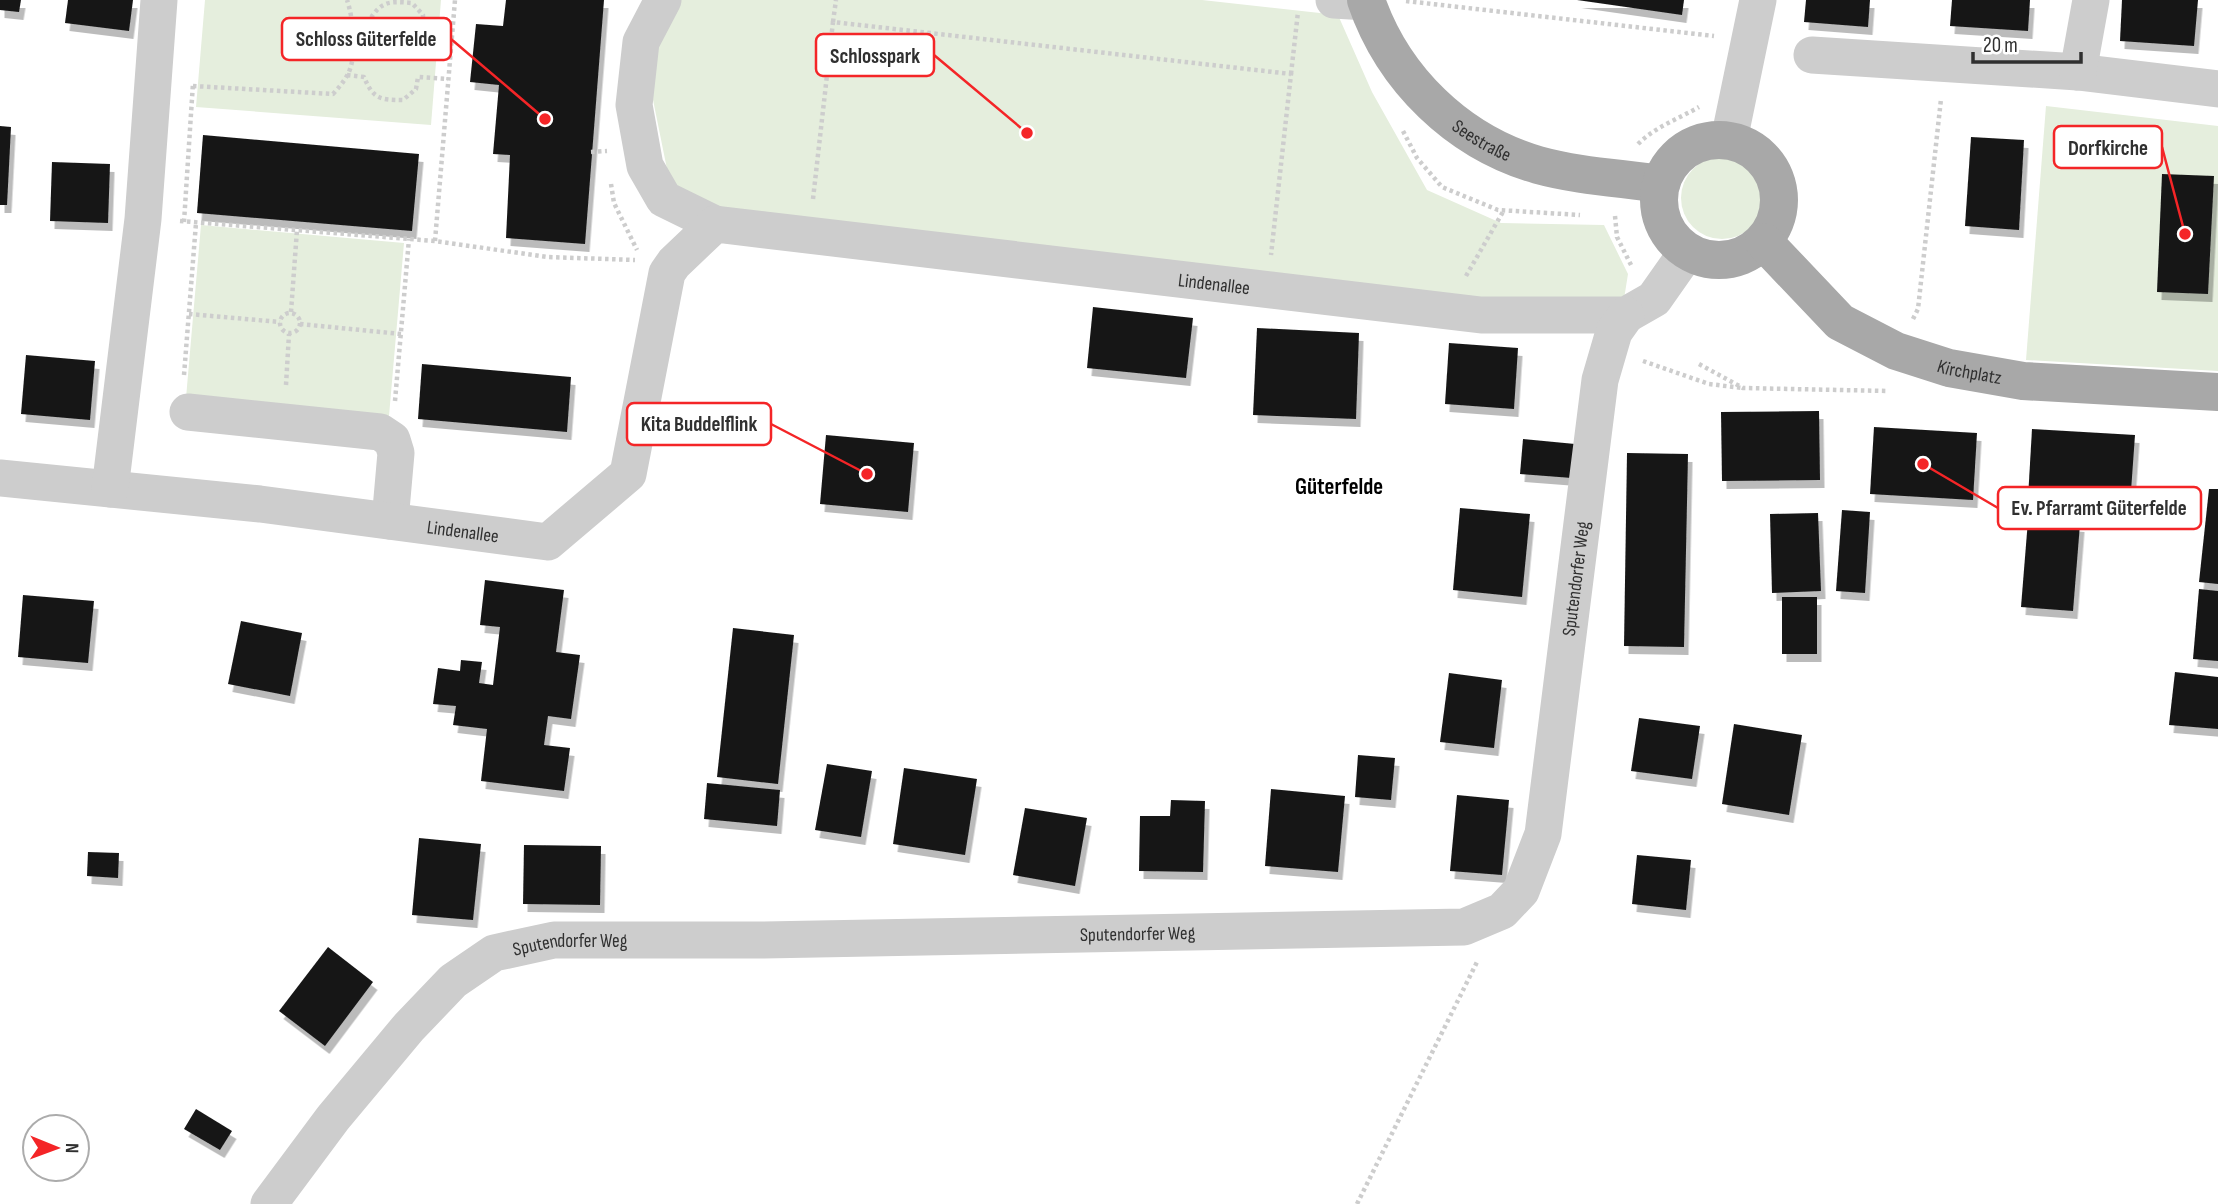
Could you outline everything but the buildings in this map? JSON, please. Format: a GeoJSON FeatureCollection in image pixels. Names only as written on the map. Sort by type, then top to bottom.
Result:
{"type":"FeatureCollection","features":[{"type":"Feature","properties":{"kind":"main road","name":"Seestraße"},"geometry":{"type":"LineString","coordinates":[[1368,1],[1393,55],[1415,86],[1433,105],[1470,135],[1503,152],[1538,165],[1661,184]]}},
{"type":"Feature","properties":{"kind":"main road"},"geometry":{"type":"LineString","coordinates":[[1711,139],[1729,140],[1746,146],[1762,157],[1773,172],[1779,189],[1779,208],[1774,226],[1763,242],[1747,254],[1727,260],[1706,259],[1688,252],[1672,239],[1663,222],[1658,203],[1661,184],[1668,168],[1679,154],[1694,144],[1711,139]]}},
{"type":"Feature","properties":{"kind":"main road","name":"Kirchplatz"},"geometry":{"type":"LineString","coordinates":[[1763,242],[1840,322],[1896,351],[1949,368],[2023,381],[2218,392]]}},
{"type":"Feature","properties":{"kind":"street"},"geometry":{"type":"LineString","coordinates":[[110,489],[143,219],[159,0]]}},
{"type":"Feature","properties":{"kind":"street","name":"Lindenallee"},"geometry":{"type":"LineString","coordinates":[[663,0],[641,42],[634,105],[645,166],[664,199],[715,224],[1481,315],[1626,315]]}},
{"type":"Feature","properties":{"kind":"street"},"geometry":{"type":"LineString","coordinates":[[1729,140],[1758,0]]}},
{"type":"Feature","properties":{"kind":"street"},"geometry":{"type":"LineString","coordinates":[[2078,72],[2091,0]]}},
{"type":"Feature","properties":{"kind":"street"},"geometry":{"type":"LineString","coordinates":[[1812,55],[2078,72],[2218,89]]}},
{"type":"Feature","properties":{"kind":"street","name":"Lindenallee"},"geometry":{"type":"LineString","coordinates":[[0,478],[260,504],[548,542],[628,474],[667,273],[715,224]]}},
{"type":"Feature","properties":{"kind":"street"},"geometry":{"type":"LineString","coordinates":[[1626,315],[1654,299],[1688,252]]}},
{"type":"Feature","properties":{"kind":"street","name":"Sputendorfer Weg"},"geometry":{"type":"LineString","coordinates":[[269,1204],[333,1118],[409,1027],[453,981],[494,953],[554,940],[778,940],[1464,927],[1502,911],[1521,891],[1542,834],[1600,380],[1614,332],[1626,315]]}},
{"type":"Feature","properties":{"kind":"street"},"geometry":{"type":"LineString","coordinates":[[188,412],[380,432],[392,440],[396,453],[390,521]]}},
{"type":"Feature","properties":{"kind":"path"},"geometry":{"type":"LineString","coordinates":[[193,86],[334,94],[352,64],[352,21],[347,0]]}},
{"type":"Feature","properties":{"kind":"path"},"geometry":{"type":"LineString","coordinates":[[435,241],[455,0]]}},
{"type":"Feature","properties":{"kind":"path"},"geometry":{"type":"LineString","coordinates":[[809,236],[836,0]]}},
{"type":"Feature","properties":{"kind":"path"},"geometry":{"type":"LineString","coordinates":[[352,21],[369,21],[377,7],[391,1],[412,3],[423,15],[423,27],[453,30]]}},
{"type":"Feature","properties":{"kind":"path"},"geometry":{"type":"LineString","coordinates":[[1368,1],[1718,36],[1717,47]]}},
{"type":"Feature","properties":{"kind":"path"},"geometry":{"type":"LineString","coordinates":[[1267,290],[1298,8]]}},
{"type":"Feature","properties":{"kind":"path"},"geometry":{"type":"LineString","coordinates":[[833,22],[1291,74]]}},
{"type":"Feature","properties":{"kind":"path"},"geometry":{"type":"LineString","coordinates":[[1918,309],[1944,64]]}},
{"type":"Feature","properties":{"kind":"path"},"geometry":{"type":"LineString","coordinates":[[347,75],[363,77],[370,92],[383,100],[403,100],[415,89],[418,77],[449,79]]}},
{"type":"Feature","properties":{"kind":"path"},"geometry":{"type":"LineString","coordinates":[[591,152],[607,151],[609,164]]}},
{"type":"Feature","properties":{"kind":"path"},"geometry":{"type":"LineString","coordinates":[[143,219],[435,241],[547,257],[642,260],[614,203],[611,177]]}},
{"type":"Feature","properties":{"kind":"path"},"geometry":{"type":"LineString","coordinates":[[1446,310],[1504,210]]}},
{"type":"Feature","properties":{"kind":"path"},"geometry":{"type":"LineString","coordinates":[[188,412],[183,398],[197,223]]}},
{"type":"Feature","properties":{"kind":"path"},"geometry":{"type":"LineString","coordinates":[[291,312],[296,230]]}},
{"type":"Feature","properties":{"kind":"path"},"geometry":{"type":"LineString","coordinates":[[392,440],[409,239]]}},
{"type":"Feature","properties":{"kind":"path"},"geometry":{"type":"LineString","coordinates":[[289,334],[280,327],[280,321],[291,312]]}},
{"type":"Feature","properties":{"kind":"path"},"geometry":{"type":"LineString","coordinates":[[289,334],[298,330],[300,324],[300,319],[291,312]]}},
{"type":"Feature","properties":{"kind":"path"},"geometry":{"type":"LineString","coordinates":[[189,314],[280,321]]}},
{"type":"Feature","properties":{"kind":"path"},"geometry":{"type":"LineString","coordinates":[[300,324],[401,334]]}},
{"type":"Feature","properties":{"kind":"path"},"geometry":{"type":"LineString","coordinates":[[284,422],[289,334]]}},
{"type":"Feature","properties":{"kind":"path"},"geometry":{"type":"LineString","coordinates":[[1609,349],[1709,384],[1743,388],[1875,390]]}},
{"type":"Feature","properties":{"kind":"path"},"geometry":{"type":"LineString","coordinates":[[1699,364],[1743,388]]}},
{"type":"Feature","properties":{"kind":"path"},"geometry":{"type":"LineString","coordinates":[[1357,1204],[1502,911]]}},
{"type":"Feature","properties":{"kind":"green space"},"geometry":{"type":"Polygon","coordinates":[[[205,0],[441,0],[431,125],[196,107],[205,0]]]}},
{"type":"Feature","properties":{"kind":"green space"},"geometry":{"type":"Polygon","coordinates":[[[675,0],[1202,0],[1338,15],[1372,92],[1427,190],[1501,223],[1604,225],[1628,274],[1624,299],[1483,303],[688,203],[668,174],[649,80],[669,9],[675,0]]]}},
{"type":"Feature","properties":{"kind":"green space"},"geometry":{"type":"Polygon","coordinates":[[[2046,106],[2218,126],[2218,371],[2026,360],[2046,106]]]}},
{"type":"Feature","properties":{"kind":"green space"},"geometry":{"type":"Polygon","coordinates":[[[1722,157],[1738,160],[1751,169],[1760,182],[1763,198],[1760,214],[1751,227],[1738,236],[1722,239],[1706,236],[1693,227],[1684,214],[1681,198],[1684,182],[1693,169],[1706,160],[1722,157]]]}},
{"type":"Feature","properties":{"kind":"green space"},"geometry":{"type":"Polygon","coordinates":[[[201,225],[404,243],[389,416],[186,398],[201,225]]]}},
{"type":"Feature","properties":{"kind":"place","name":"Schloss Güterfelde"},"geometry":{"type":"Point","coordinates":[545,119]}},
{"type":"Feature","properties":{"kind":"place","name":"Schlosspark"},"geometry":{"type":"Point","coordinates":[1027,133]}},
{"type":"Feature","properties":{"kind":"place","name":"Dorfkirche"},"geometry":{"type":"Point","coordinates":[2185,234]}},
{"type":"Feature","properties":{"kind":"place","name":"Ev. Pfarramt Güterfelde"},"geometry":{"type":"Point","coordinates":[1923,464]}},
{"type":"Feature","properties":{"kind":"place","name":"Kita Buddelflink"},"geometry":{"type":"Point","coordinates":[867,474]}},
{"type":"Feature","properties":{"kind":"district","name":"Güterfelde"},"geometry":{"type":"Point","coordinates":[1339,486]}}]}
